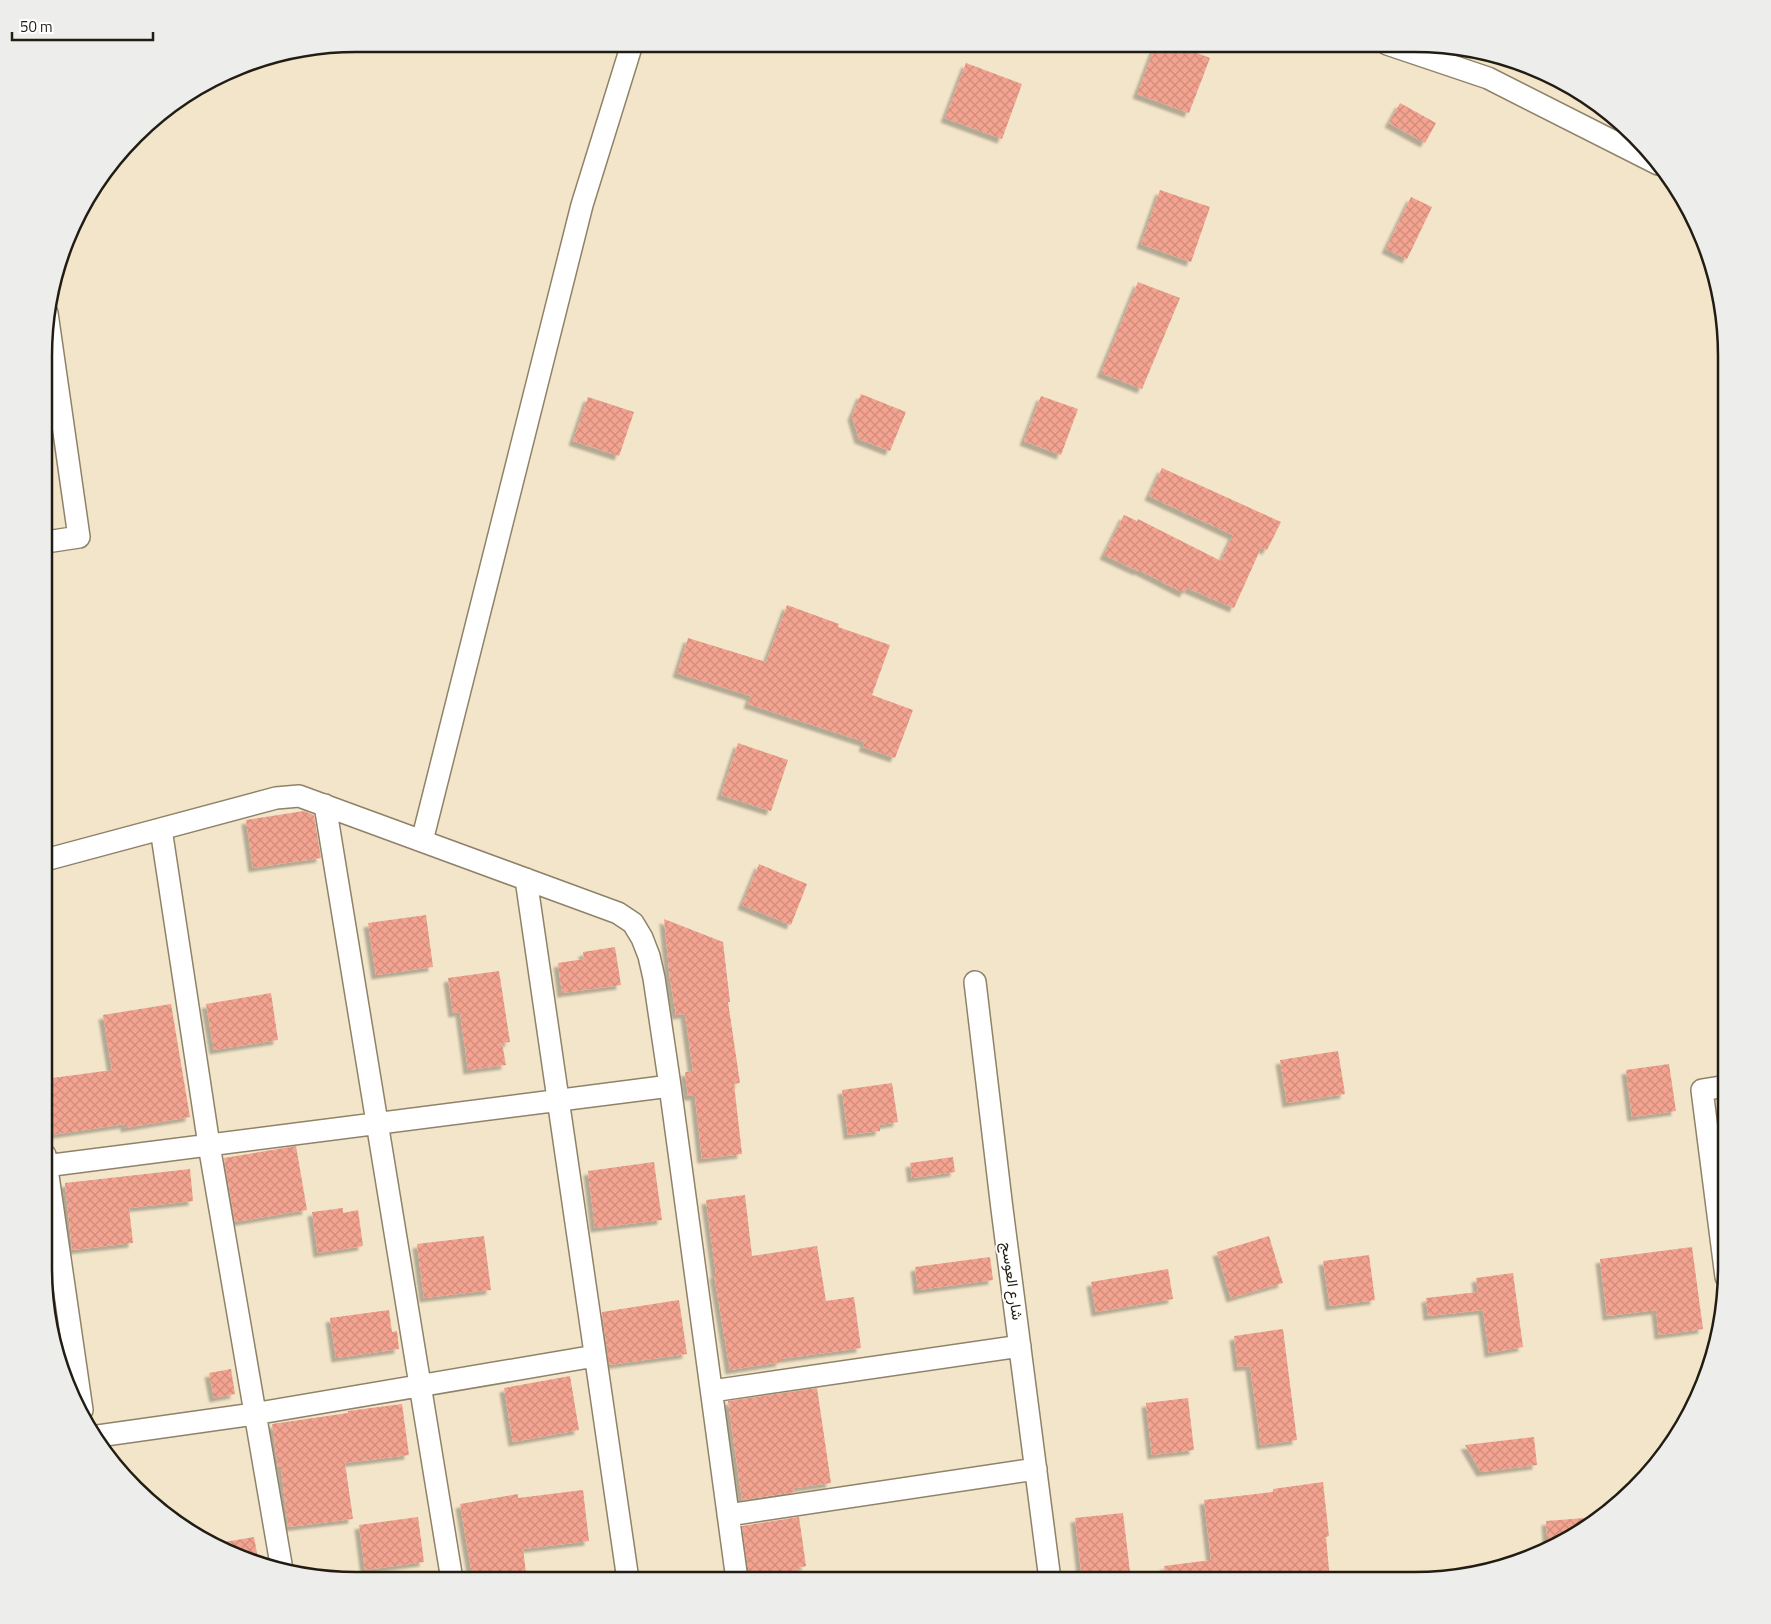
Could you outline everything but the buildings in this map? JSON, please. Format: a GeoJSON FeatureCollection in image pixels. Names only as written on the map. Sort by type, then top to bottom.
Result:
{"type":"FeatureCollection","features":[{"type":"Feature","properties":{"kind":"street"},"geometry":{"type":"LineString","coordinates":[[422,841],[582,205],[630,52]]}},
{"type":"Feature","properties":{"kind":"street"},"geometry":{"type":"LineString","coordinates":[[1411,52],[1488,78],[1644,157]]}},
{"type":"Feature","properties":{"kind":"street"},"geometry":{"type":"LineString","coordinates":[[53,399],[79,538],[53,541]]}},
{"type":"Feature","properties":{"kind":"street"},"geometry":{"type":"LineString","coordinates":[[53,858],[287,796],[299,796],[618,913],[633,923],[642,938],[651,964],[670,1086],[736,1572]]}},
{"type":"Feature","properties":{"kind":"street"},"geometry":{"type":"LineString","coordinates":[[325,805],[451,1572]]}},
{"type":"Feature","properties":{"kind":"street"},"geometry":{"type":"LineString","coordinates":[[161,829],[209,1145],[281,1562]]}},
{"type":"Feature","properties":{"kind":"street"},"geometry":{"type":"LineString","coordinates":[[526,879],[627,1572]]}},
{"type":"Feature","properties":{"kind":"street","name":"شارع العوسج"},"geometry":{"type":"LineString","coordinates":[[975,982],[1049,1572]]}},
{"type":"Feature","properties":{"kind":"street"},"geometry":{"type":"LineString","coordinates":[[53,1161],[209,1145],[670,1086]]}},
{"type":"Feature","properties":{"kind":"street"},"geometry":{"type":"LineString","coordinates":[[1718,1087],[1702,1090],[1718,1215]]}},
{"type":"Feature","properties":{"kind":"street"},"geometry":{"type":"LineString","coordinates":[[53,1216],[79,1391]]}},
{"type":"Feature","properties":{"kind":"street"},"geometry":{"type":"LineString","coordinates":[[712,1391],[1020,1346]]}},
{"type":"Feature","properties":{"kind":"street"},"geometry":{"type":"LineString","coordinates":[[103,1435],[254,1414],[595,1356]]}},
{"type":"Feature","properties":{"kind":"street"},"geometry":{"type":"LineString","coordinates":[[728,1515],[1036,1469]]}}]}
